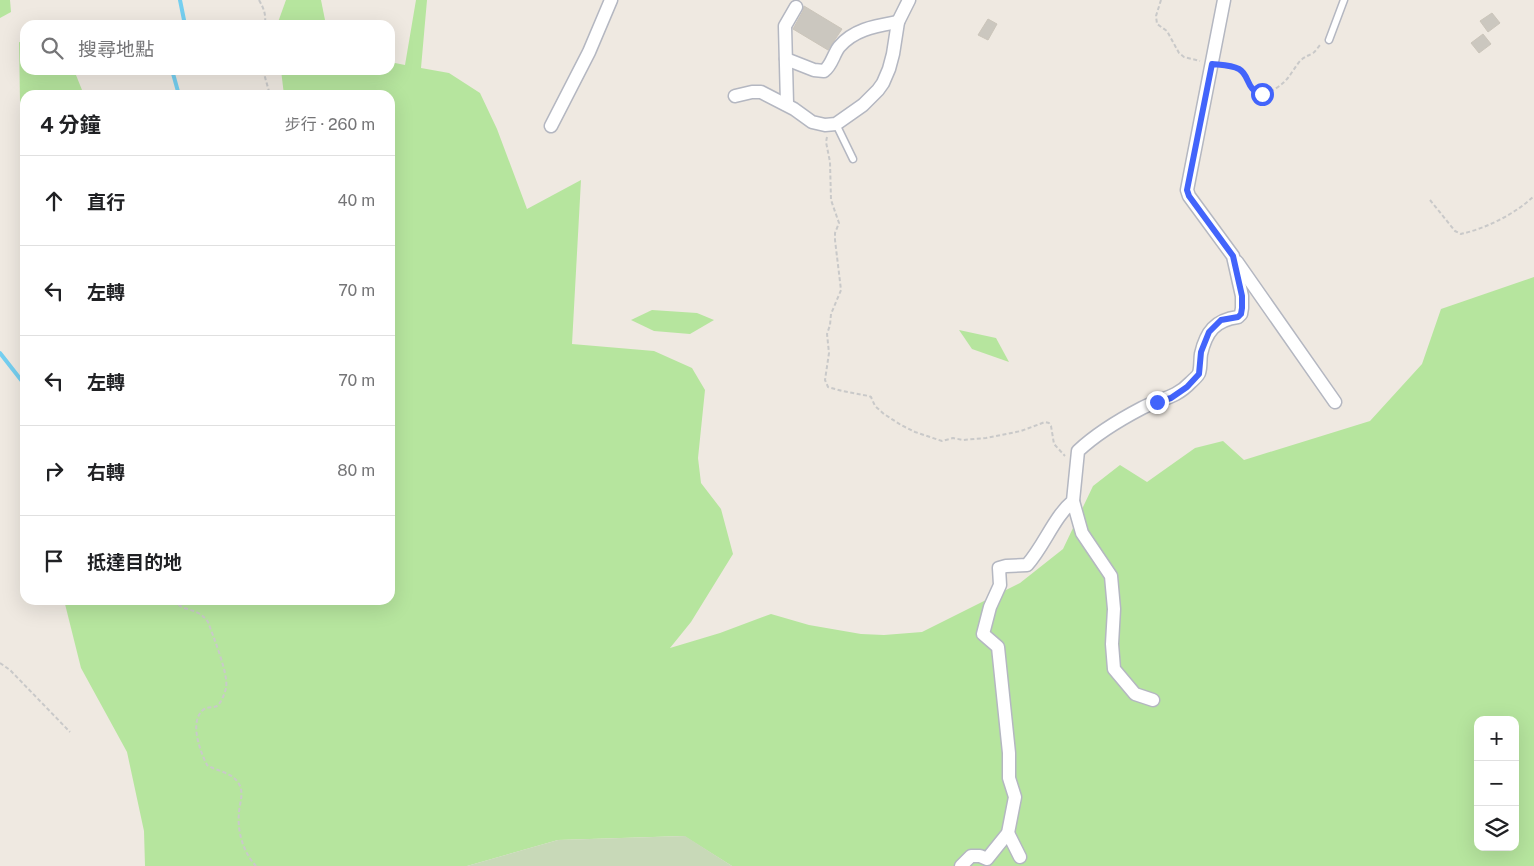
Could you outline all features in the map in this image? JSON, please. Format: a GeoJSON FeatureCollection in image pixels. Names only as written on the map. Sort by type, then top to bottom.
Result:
{"type":"FeatureCollection","features":[{"type":"Feature","properties":{"kind":"street"},"geometry":{"type":"LineString","coordinates":[[551,126],[589,52],[610,0]]}},
{"type":"Feature","properties":{"kind":"street"},"geometry":{"type":"LineString","coordinates":[[735,96],[757,91],[761,92],[787,104],[812,122],[837,125],[863,105],[883,83],[891,62],[898,22],[908,0]]}},
{"type":"Feature","properties":{"kind":"street"},"geometry":{"type":"LineString","coordinates":[[1224,0],[1187,190],[1189,196],[1336,402]]}},
{"type":"Feature","properties":{"kind":"street"},"geometry":{"type":"LineString","coordinates":[[787,104],[785,26],[796,7]]}},
{"type":"Feature","properties":{"kind":"street"},"geometry":{"type":"LineString","coordinates":[[786,59],[814,70],[824,71],[829,66],[838,48],[858,32],[879,25],[898,22]]}},
{"type":"Feature","properties":{"kind":"street"},"geometry":{"type":"LineString","coordinates":[[1153,700],[1135,694],[1114,669],[1112,644],[1114,609],[1110,576],[1082,533],[1073,501],[1078,450],[1087,442],[1142,408],[1171,398],[1187,387],[1199,374],[1201,352],[1209,332],[1221,320],[1238,317],[1241,314],[1242,296],[1233,256]]}},
{"type":"Feature","properties":{"kind":"street"},"geometry":{"type":"LineString","coordinates":[[961,866],[971,856],[980,856],[987,859],[1008,833],[1014,797],[1009,778],[1009,753],[998,647],[983,634],[990,607],[1000,585],[999,568],[1006,566],[1028,566],[1065,508],[1073,501]]}},
{"type":"Feature","properties":{"kind":"street"},"geometry":{"type":"LineString","coordinates":[[1008,833],[1020,857]]}},
{"type":"Feature","properties":{"kind":"lane"},"geometry":{"type":"LineString","coordinates":[[1329,40],[1344,0]]}},
{"type":"Feature","properties":{"kind":"lane"},"geometry":{"type":"LineString","coordinates":[[837,125],[853,158]]}},
{"type":"Feature","properties":{"kind":"path"},"geometry":{"type":"LineString","coordinates":[[258,0],[265,10],[265,20]]}},
{"type":"Feature","properties":{"kind":"path"},"geometry":{"type":"LineString","coordinates":[[1161,0],[1156,16],[1157,24],[1167,31],[1179,53],[1188,59],[1239,69],[1256,93],[1268,93],[1283,83],[1300,60],[1313,53],[1323,42],[1329,40]]}},
{"type":"Feature","properties":{"kind":"path"},"geometry":{"type":"LineString","coordinates":[[264,75],[269,90]]}},
{"type":"Feature","properties":{"kind":"path"},"geometry":{"type":"LineString","coordinates":[[837,125],[828,135],[826,142],[830,162],[831,200],[839,223],[835,232],[835,240],[842,290],[831,314],[827,334],[829,353],[826,384],[831,388],[869,396],[875,406],[895,422],[915,432],[942,441],[953,438],[963,440],[986,438],[1021,431],[1047,422],[1051,424],[1054,444],[1069,460],[1077,460]]}},
{"type":"Feature","properties":{"kind":"path"},"geometry":{"type":"LineString","coordinates":[[1430,200],[1455,231],[1461,234],[1490,224],[1514,212],[1534,196]]}},
{"type":"Feature","properties":{"kind":"path"},"geometry":{"type":"LineString","coordinates":[[179,605],[197,611],[204,616],[208,622],[226,674],[226,690],[220,703],[200,712],[195,730],[207,765],[230,776],[237,781],[241,788],[239,831],[244,848],[256,866]]}},
{"type":"Feature","properties":{"kind":"path"},"geometry":{"type":"LineString","coordinates":[[0,663],[10,670],[70,732]]}},
{"type":"Feature","properties":{"kind":"green space"},"geometry":{"type":"Polygon","coordinates":[[[0,0],[10,0],[11,12],[0,18],[0,0]]]}},
{"type":"Feature","properties":{"kind":"green space"},"geometry":{"type":"Polygon","coordinates":[[[286,0],[321,0],[325,20],[279,20],[286,0]]]}},
{"type":"Feature","properties":{"kind":"green space"},"geometry":{"type":"Polygon","coordinates":[[[416,0],[427,0],[421,68],[449,73],[480,93],[497,129],[527,209],[581,180],[572,344],[654,351],[692,368],[705,390],[698,458],[701,483],[721,509],[733,554],[691,622],[670,648],[720,633],[771,614],[809,625],[861,634],[884,635],[922,632],[1020,583],[1063,549],[1093,486],[1120,465],[1147,482],[1195,448],[1223,441],[1244,460],[1370,421],[1422,364],[1441,309],[1534,277],[1534,866],[732,866],[684,836],[558,840],[467,866],[145,866],[144,831],[127,752],[81,668],[65,605],[395,605],[395,90],[283,90],[282,75],[395,75],[395,63],[405,65],[416,0]]]}},
{"type":"Feature","properties":{"kind":"green space"},"geometry":{"type":"Polygon","coordinates":[[[19,42],[20,75],[76,75],[82,90],[20,90],[20,102],[19,42]]]}},
{"type":"Feature","properties":{"kind":"green space"},"geometry":{"type":"Polygon","coordinates":[[[652,310],[697,313],[714,320],[690,334],[654,331],[631,320],[652,310]]]}},
{"type":"Feature","properties":{"kind":"green space"},"geometry":{"type":"Polygon","coordinates":[[[959,330],[996,338],[1009,362],[972,349],[959,330]]]}},
{"type":"Feature","properties":{"kind":"green space"},"geometry":{"type":"Polygon","coordinates":[[[685,836],[732,866],[467,866],[558,840],[685,836]]]}},
{"type":"Feature","properties":{"kind":"building"},"geometry":{"type":"Polygon","coordinates":[[[804,6],[842,29],[828,50],[793,29],[804,6]]]}},
{"type":"Feature","properties":{"kind":"building"},"geometry":{"type":"Polygon","coordinates":[[[1492,13],[1500,23],[1488,32],[1480,21],[1492,13]]]}},
{"type":"Feature","properties":{"kind":"building"},"geometry":{"type":"Polygon","coordinates":[[[988,19],[997,24],[988,40],[978,35],[988,19]]]}},
{"type":"Feature","properties":{"kind":"building"},"geometry":{"type":"Polygon","coordinates":[[[1483,34],[1491,44],[1479,53],[1471,43],[1483,34]]]}},
{"type":"Feature","properties":{"kind":"waterway"},"geometry":{"type":"LineString","coordinates":[[180,0],[184,20]]}},
{"type":"Feature","properties":{"kind":"waterway"},"geometry":{"type":"LineString","coordinates":[[173,75],[178,90]]}},
{"type":"Feature","properties":{"kind":"waterway"},"geometry":{"type":"LineString","coordinates":[[0,353],[20,379]]}},
{"type":"Feature","properties":{"kind":"route"},"geometry":{"type":"LineString","coordinates":[[1157,402],[1171,398],[1187,387],[1199,374],[1201,352],[1209,332],[1221,320],[1238,317],[1241,314],[1242,308],[1242,296],[1233,256],[1189,196],[1187,190],[1212,64],[1239,69],[1252,89],[1256,93],[1262,94]]}}]}
